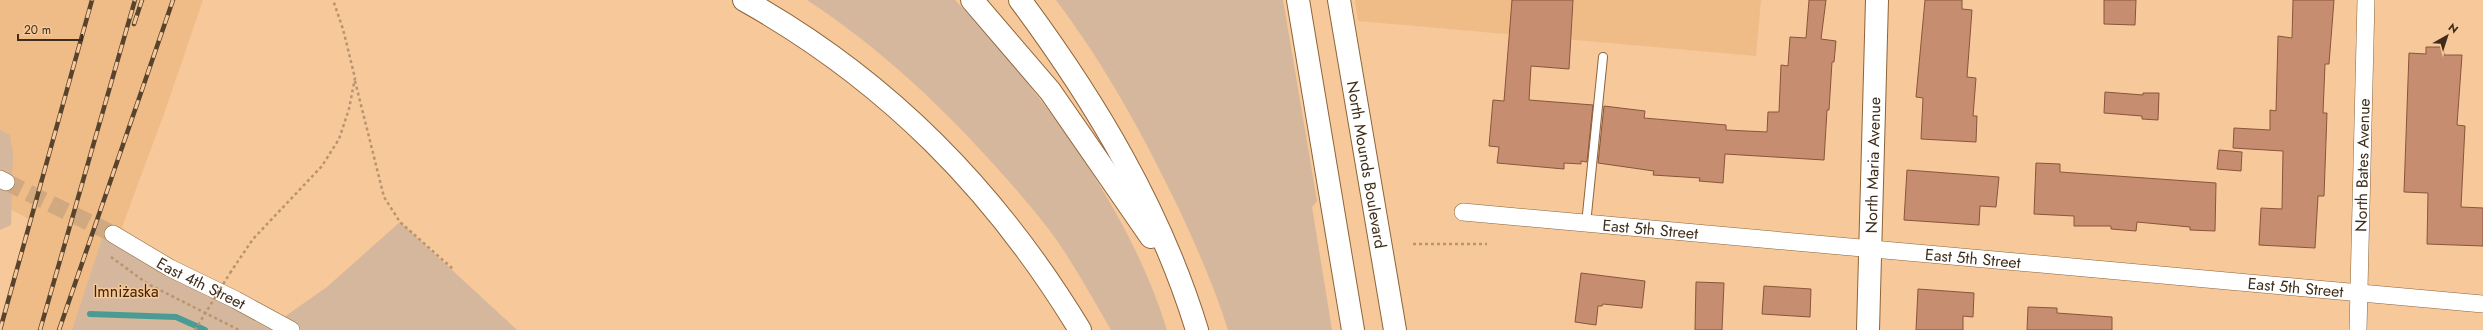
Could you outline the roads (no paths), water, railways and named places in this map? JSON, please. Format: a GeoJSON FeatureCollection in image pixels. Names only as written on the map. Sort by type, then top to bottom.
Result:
{"type":"FeatureCollection","features":[{"type":"Feature","properties":{"kind":"main road"},"geometry":{"type":"LineString","coordinates":[[744,0],[801,34],[854,72],[911,119],[944,152],[1009,224],[1038,263],[1080,330]]}},
{"type":"Feature","properties":{"kind":"main road"},"geometry":{"type":"LineString","coordinates":[[972,0],[1050,91],[1176,274]]}},
{"type":"Feature","properties":{"kind":"main road"},"geometry":{"type":"LineString","coordinates":[[1020,0],[1058,52],[1109,131],[1151,213],[1197,330]]}},
{"type":"Feature","properties":{"kind":"main road"},"geometry":{"type":"LineString","coordinates":[[1298,0],[1353,330]]}},
{"type":"Feature","properties":{"kind":"main road","name":"North Mounds Boulevard"},"geometry":{"type":"LineString","coordinates":[[1339,0],[1395,330]]}},
{"type":"Feature","properties":{"kind":"main road","name":"North Maria Avenue"},"geometry":{"type":"LineString","coordinates":[[1868,330],[1877,0]]}},
{"type":"Feature","properties":{"kind":"street","name":"North Bates Avenue"},"geometry":{"type":"LineString","coordinates":[[2358,330],[2366,0]]}},
{"type":"Feature","properties":{"kind":"street","name":"East 5th Street"},"geometry":{"type":"LineString","coordinates":[[1463,212],[2483,304]]}},
{"type":"Feature","properties":{"kind":"street","name":"East 4th Street"},"geometry":{"type":"LineString","coordinates":[[113,234],[170,268],[236,300],[291,330]]}},
{"type":"Feature","properties":{"kind":"lane"},"geometry":{"type":"LineString","coordinates":[[1586,224],[1603,57]]}},
{"type":"Feature","properties":{"kind":"waterway"},"geometry":{"type":"LineString","coordinates":[[90,314],[176,317],[205,330]]}},
{"type":"Feature","properties":{"kind":"tunnel"},"geometry":{"type":"LineString","coordinates":[[6,182],[113,234]]}},
{"type":"Feature","properties":{"kind":"railway"},"geometry":{"type":"LineString","coordinates":[[0,330],[92,0]]}},
{"type":"Feature","properties":{"kind":"railway"},"geometry":{"type":"LineString","coordinates":[[40,330],[135,0]]}},
{"type":"Feature","properties":{"kind":"railway"},"geometry":{"type":"LineString","coordinates":[[134,24],[142,0]]}},
{"type":"Feature","properties":{"kind":"railway"},"geometry":{"type":"LineString","coordinates":[[59,330],[173,0]]}},
{"type":"Feature","properties":{"kind":"park label","name":"Imniżaska"},"geometry":{"type":"Point","coordinates":[126,291]}}]}
